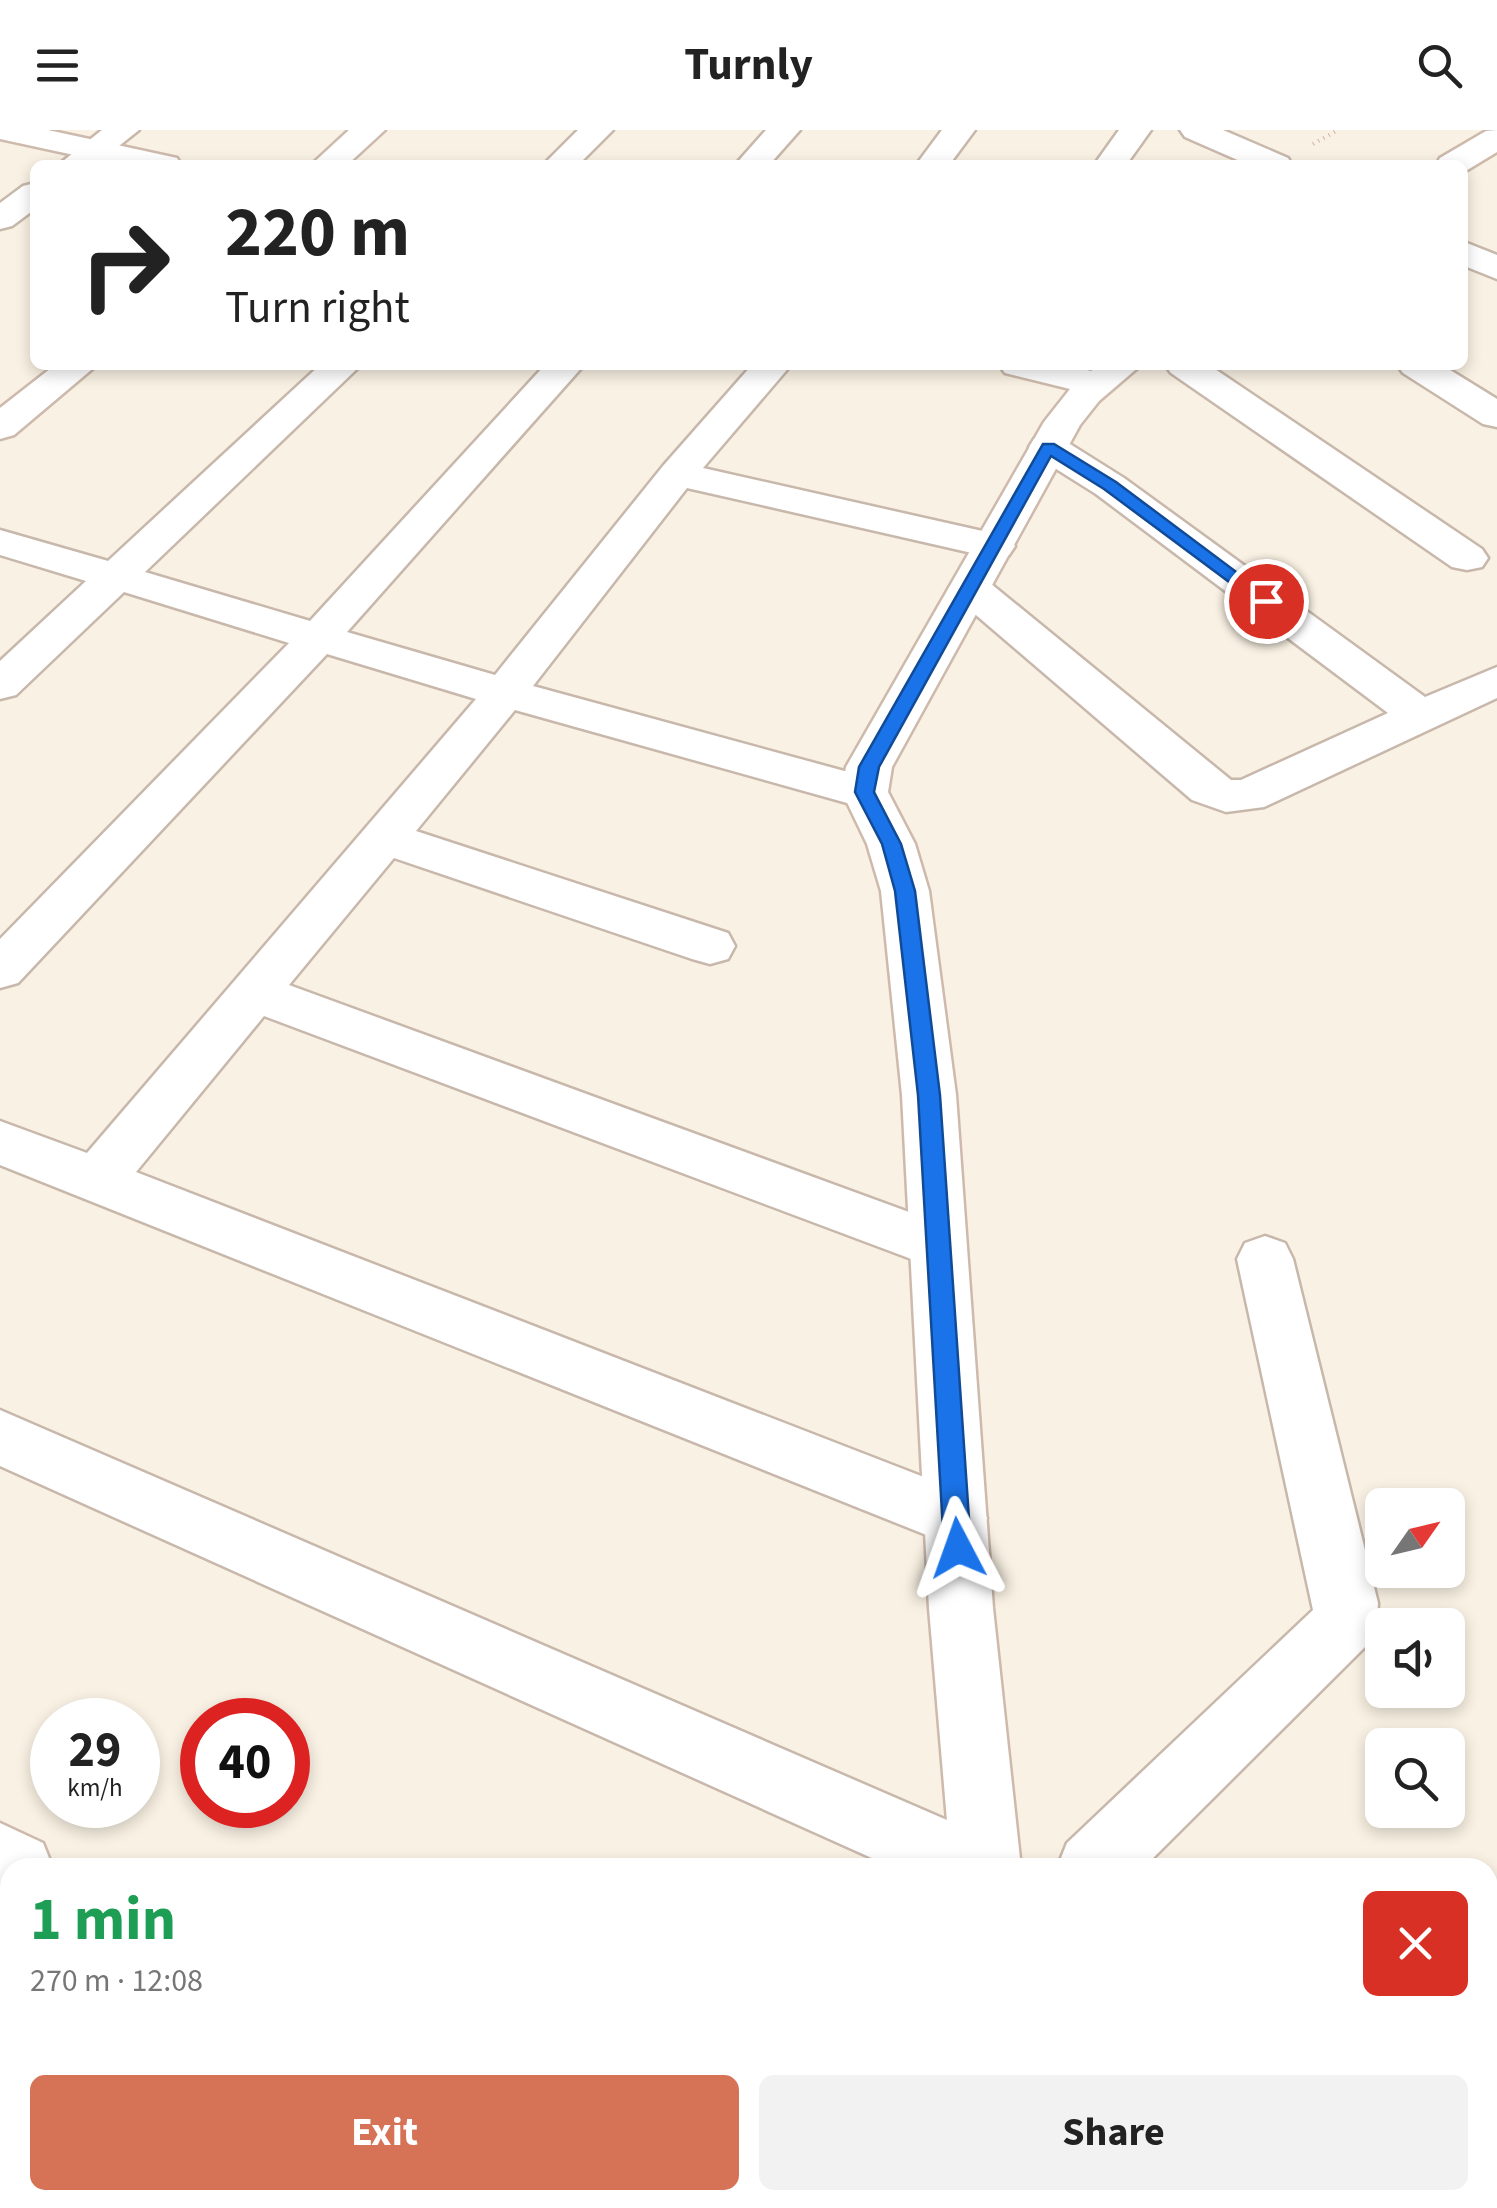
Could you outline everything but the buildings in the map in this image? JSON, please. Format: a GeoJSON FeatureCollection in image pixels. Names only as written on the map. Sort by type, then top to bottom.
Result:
{"type":"FeatureCollection","features":[{"type":"Feature","properties":{"kind":"street"},"geometry":{"type":"LineString","coordinates":[[2,130],[145,160]]}},
{"type":"Feature","properties":{"kind":"street"},"geometry":{"type":"LineString","coordinates":[[333,160],[370,130]]}},
{"type":"Feature","properties":{"kind":"street"},"geometry":{"type":"LineString","coordinates":[[564,160],[597,130]]}},
{"type":"Feature","properties":{"kind":"street"},"geometry":{"type":"LineString","coordinates":[[756,160],[784,130]]}},
{"type":"Feature","properties":{"kind":"street"},"geometry":{"type":"LineString","coordinates":[[936,160],[959,130]]}},
{"type":"Feature","properties":{"kind":"street"},"geometry":{"type":"LineString","coordinates":[[1114,160],[1135,130]]}},
{"type":"Feature","properties":{"kind":"street"},"geometry":{"type":"LineString","coordinates":[[1196,130],[1265,160]]}},
{"type":"Feature","properties":{"kind":"street"},"geometry":{"type":"LineString","coordinates":[[1460,160],[1497,138]]}},
{"type":"Feature","properties":{"kind":"street"},"geometry":{"type":"LineString","coordinates":[[0,219],[30,198]]}},
{"type":"Feature","properties":{"kind":"street"},"geometry":{"type":"LineString","coordinates":[[1468,254],[1497,268]]}},
{"type":"Feature","properties":{"kind":"street"},"geometry":{"type":"LineString","coordinates":[[0,428],[72,370]]}},
{"type":"Feature","properties":{"kind":"street"},"geometry":{"type":"LineString","coordinates":[[0,685],[337,370]]}},
{"type":"Feature","properties":{"kind":"street"},"geometry":{"type":"LineString","coordinates":[[0,970],[320,636],[561,370]]}},
{"type":"Feature","properties":{"kind":"street"},"geometry":{"type":"LineString","coordinates":[[98,1179],[505,693],[677,474],[768,370]]}},
{"type":"Feature","properties":{"kind":"street"},"geometry":{"type":"LineString","coordinates":[[1069,370],[1110,374]]}},
{"type":"Feature","properties":{"kind":"street"},"geometry":{"type":"LineString","coordinates":[[1191,370],[1467,558]]}},
{"type":"Feature","properties":{"kind":"street"},"geometry":{"type":"LineString","coordinates":[[1424,370],[1497,416]]}},
{"type":"Feature","properties":{"kind":"street"},"geometry":{"type":"LineString","coordinates":[[985,1858],[956,1518],[929,1095],[905,891],[892,844],[864,792],[869,767],[1063,422],[1110,374]]}},
{"type":"Feature","properties":{"kind":"street"},"geometry":{"type":"LineString","coordinates":[[1048,448],[1110,486],[1421,716]]}},
{"type":"Feature","properties":{"kind":"street"},"geometry":{"type":"LineString","coordinates":[[677,474],[982,567],[1219,794],[1248,796],[1497,681]]}},
{"type":"Feature","properties":{"kind":"street"},"geometry":{"type":"LineString","coordinates":[[0,542],[505,693],[864,792]]}},
{"type":"Feature","properties":{"kind":"street"},"geometry":{"type":"LineString","coordinates":[[384,837],[710,946]]}},
{"type":"Feature","properties":{"kind":"street"},"geometry":{"type":"LineString","coordinates":[[253,992],[938,1246]]}},
{"type":"Feature","properties":{"kind":"street"},"geometry":{"type":"LineString","coordinates":[[0,1142],[956,1518]]}},
{"type":"Feature","properties":{"kind":"street"},"geometry":{"type":"LineString","coordinates":[[1102,1858],[1344,1624],[1346,1603],[1266,1259]]}},
{"type":"Feature","properties":{"kind":"street"},"geometry":{"type":"LineString","coordinates":[[0,1436],[952,1858]]}},
{"type":"Feature","properties":{"kind":"route"},"geometry":{"type":"LineString","coordinates":[[958,1548],[929,1095],[905,891],[892,844],[864,792],[869,767],[1048,448],[1110,486],[1266,601]]}}]}
